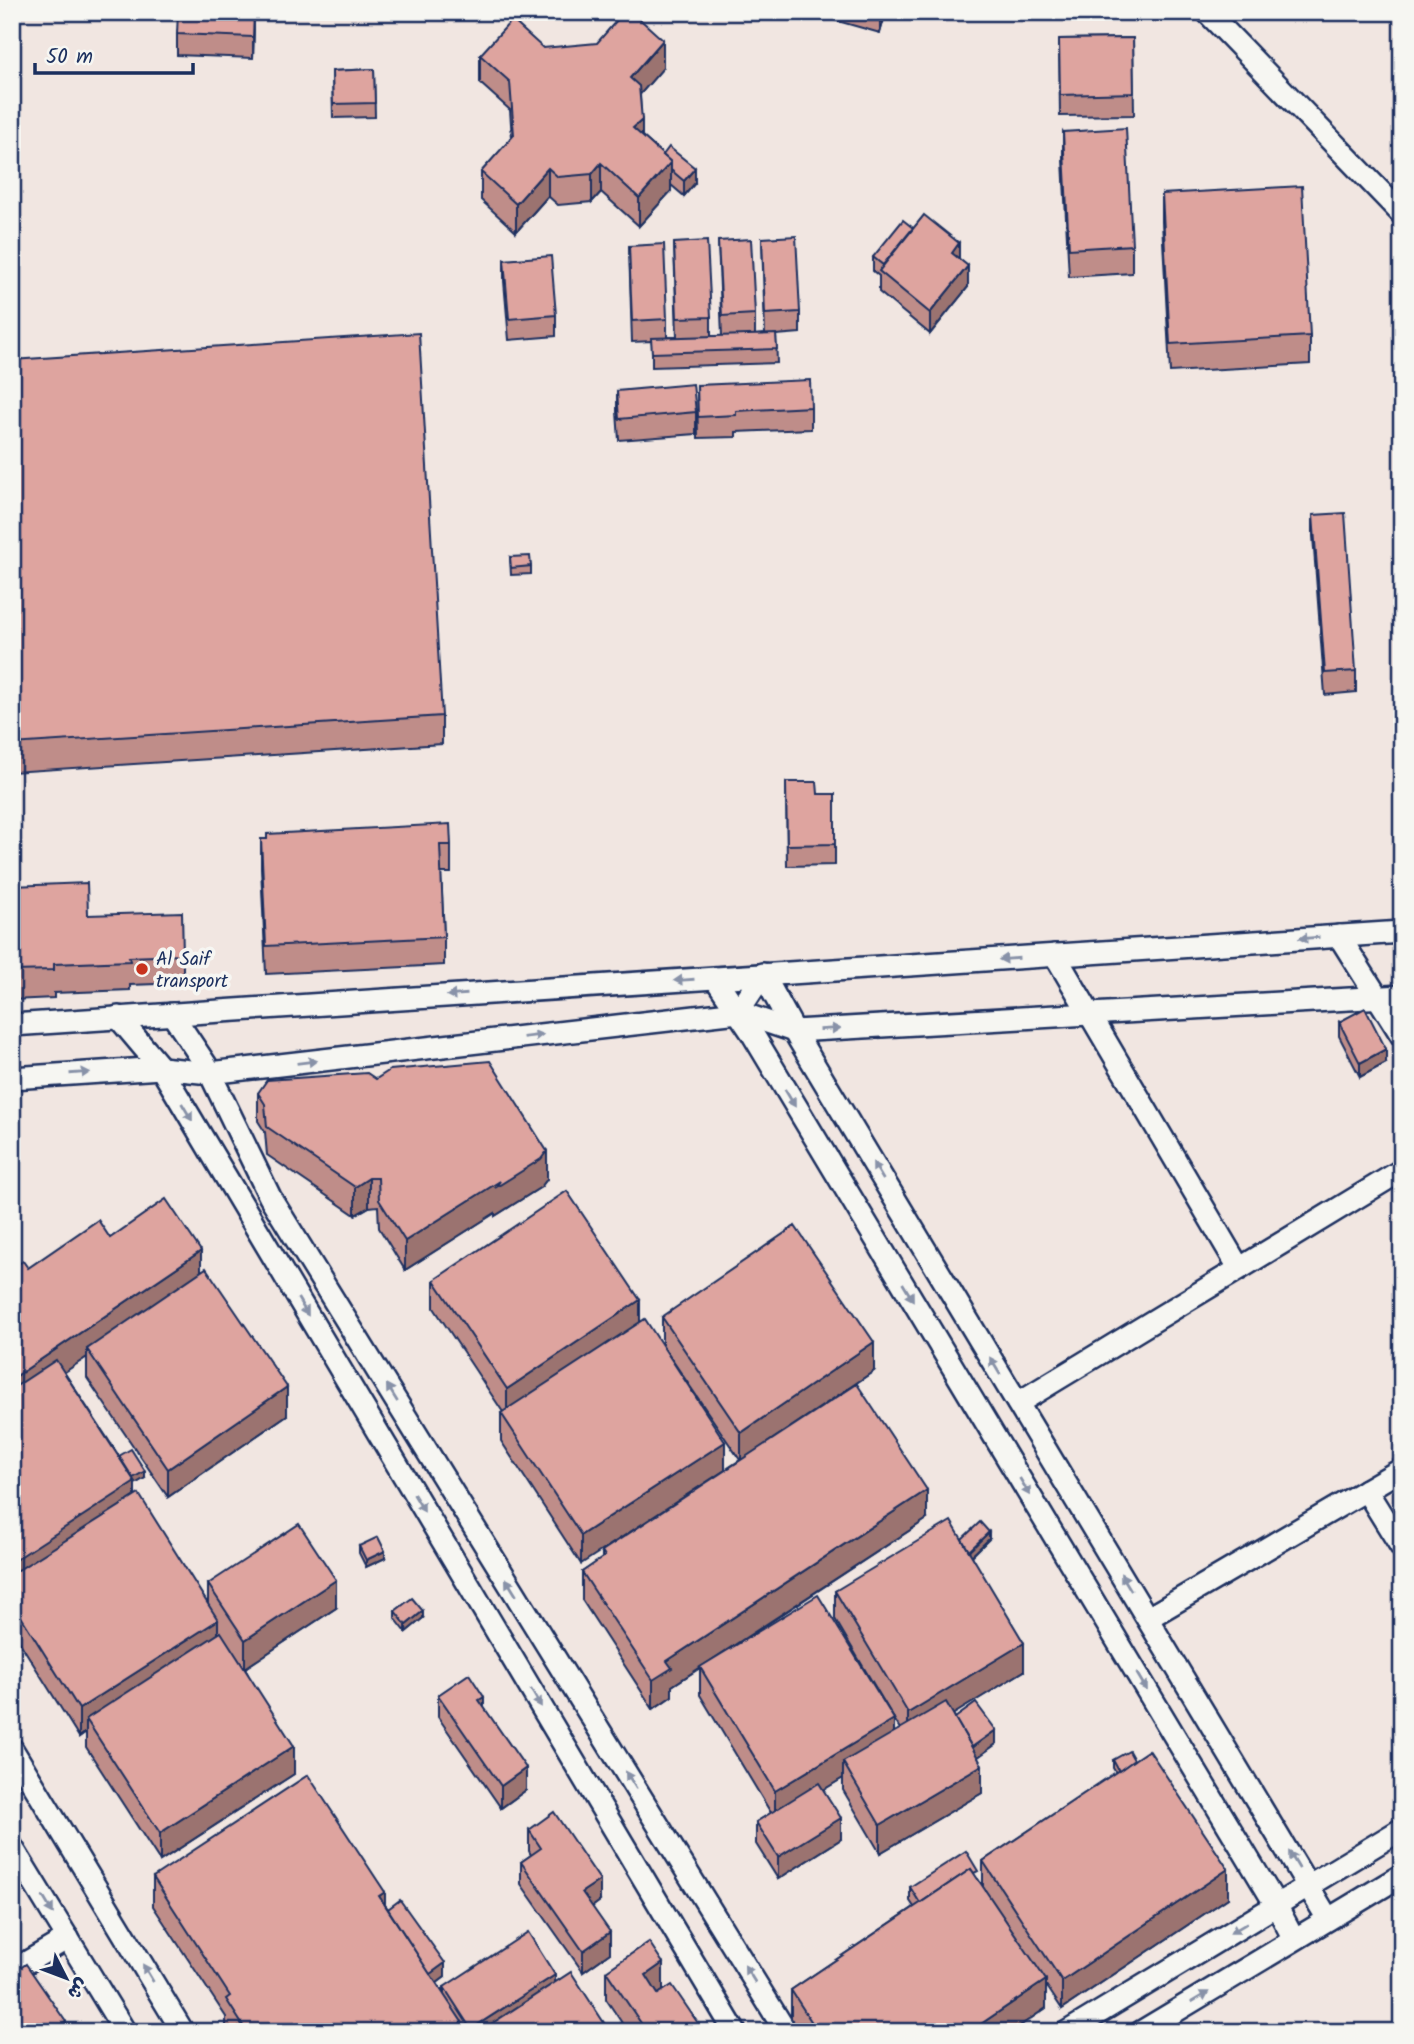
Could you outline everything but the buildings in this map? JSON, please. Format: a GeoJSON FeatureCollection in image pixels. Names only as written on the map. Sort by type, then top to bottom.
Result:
{"type":"FeatureCollection","features":[{"type":"Feature","properties":{"kind":"street"},"geometry":{"type":"LineString","coordinates":[[1207,12],[1402,214]]}},
{"type":"Feature","properties":{"kind":"street"},"geometry":{"type":"LineString","coordinates":[[12,1025],[1339,936],[1398,938]]}},
{"type":"Feature","properties":{"kind":"street"},"geometry":{"type":"LineString","coordinates":[[1339,936],[1402,1036]]}},
{"type":"Feature","properties":{"kind":"street"},"geometry":{"type":"LineString","coordinates":[[1055,955],[1239,1268]]}},
{"type":"Feature","properties":{"kind":"street"},"geometry":{"type":"LineString","coordinates":[[738,1012],[763,974]]}},
{"type":"Feature","properties":{"kind":"street"},"geometry":{"type":"LineString","coordinates":[[763,974],[794,1031],[1328,1919]]}},
{"type":"Feature","properties":{"kind":"street"},"geometry":{"type":"LineString","coordinates":[[715,978],[1276,1905],[1294,1940]]}},
{"type":"Feature","properties":{"kind":"street"},"geometry":{"type":"LineString","coordinates":[[12,1078],[160,1068],[210,1073],[738,1012],[794,1031],[1402,996]]}},
{"type":"Feature","properties":{"kind":"street"},"geometry":{"type":"LineString","coordinates":[[172,1014],[210,1073],[270,1196],[786,2032]]}},
{"type":"Feature","properties":{"kind":"street"},"geometry":{"type":"LineString","coordinates":[[118,1017],[160,1068],[735,2032]]}},
{"type":"Feature","properties":{"kind":"street"},"geometry":{"type":"LineString","coordinates":[[1018,1403],[1402,1170]]}},
{"type":"Feature","properties":{"kind":"street"},"geometry":{"type":"LineString","coordinates":[[1148,1618],[1402,1469]]}},
{"type":"Feature","properties":{"kind":"street"},"geometry":{"type":"LineString","coordinates":[[1366,1490],[1402,1548]]}},
{"type":"Feature","properties":{"kind":"street"},"geometry":{"type":"LineString","coordinates":[[12,1749],[183,2032]]}},
{"type":"Feature","properties":{"kind":"street"},"geometry":{"type":"LineString","coordinates":[[1067,2032],[1402,1829]]}},
{"type":"Feature","properties":{"kind":"street"},"geometry":{"type":"LineString","coordinates":[[12,1847],[125,2032]]}},
{"type":"Feature","properties":{"kind":"street"},"geometry":{"type":"LineString","coordinates":[[1141,2032],[1402,1875]]}},
{"type":"Feature","properties":{"kind":"street"},"geometry":{"type":"LineString","coordinates":[[12,1971],[68,1938]]}},
{"type":"Feature","properties":{"kind":"place","name":"Al Saif transport"},"geometry":{"type":"Point","coordinates":[142,969]}}]}
